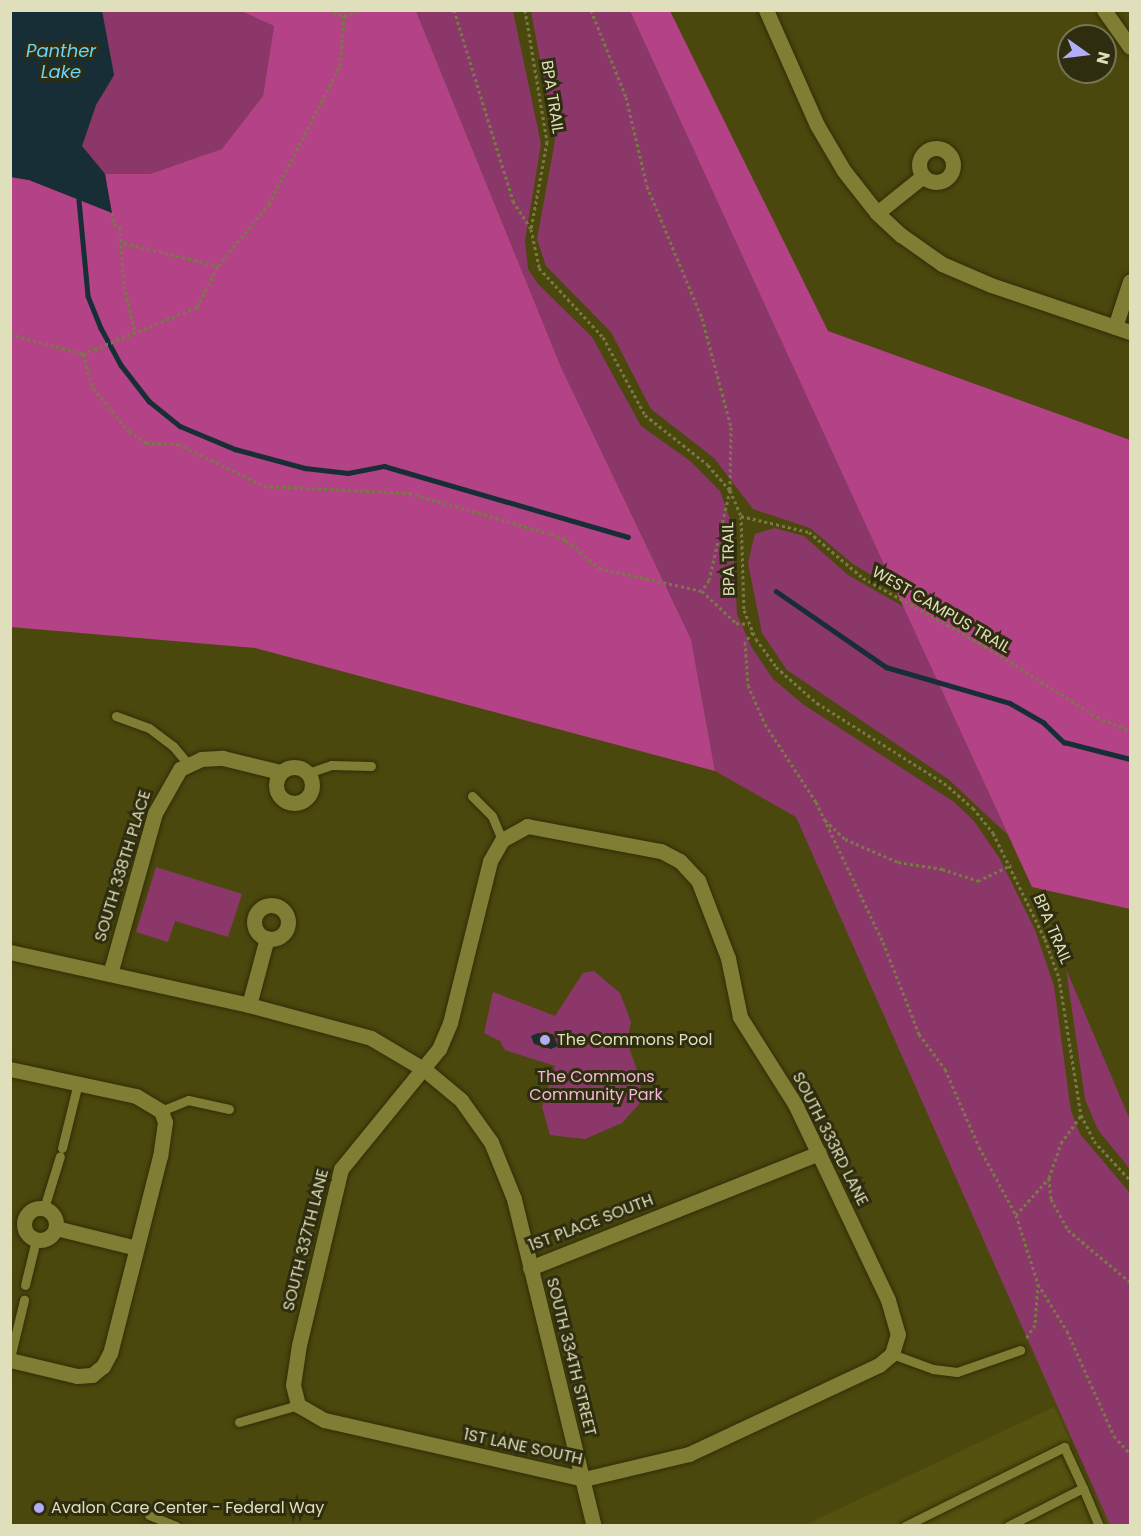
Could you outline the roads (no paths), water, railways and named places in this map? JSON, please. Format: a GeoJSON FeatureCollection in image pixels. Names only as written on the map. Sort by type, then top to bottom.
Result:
{"type":"FeatureCollection","features":[{"type":"Feature","properties":{"kind":"street"},"geometry":{"type":"LineString","coordinates":[[766,10],[817,125],[844,171],[877,213],[942,264],[991,285],[1131,332]]}},
{"type":"Feature","properties":{"kind":"street"},"geometry":{"type":"LineString","coordinates":[[1104,10],[1131,46]]}},
{"type":"Feature","properties":{"kind":"street"},"geometry":{"type":"LineString","coordinates":[[877,213],[923,176]]}},
{"type":"Feature","properties":{"kind":"street"},"geometry":{"type":"LineString","coordinates":[[1115,327],[1131,281]]}},
{"type":"Feature","properties":{"kind":"street"},"geometry":{"type":"LineString","coordinates":[[189,765],[201,759],[223,758],[280,772],[291,766],[308,773],[312,785],[308,797],[290,802],[277,790],[280,772]]}},
{"type":"Feature","properties":{"kind":"street","name":"SOUTH 338TH PLACE"},"geometry":{"type":"LineString","coordinates":[[110,974],[155,813],[166,788],[180,769],[189,765]]}},
{"type":"Feature","properties":{"kind":"street","name":"SOUTH 333RD LANE"},"geometry":{"type":"LineString","coordinates":[[502,840],[519,828],[553,829],[661,851],[688,868],[698,880],[715,920],[740,1017],[787,1089],[891,1306],[898,1334],[894,1350]]}},
{"type":"Feature","properties":{"kind":"street","name":"SOUTH 337TH LANE"},"geometry":{"type":"LineString","coordinates":[[298,1405],[292,1385],[294,1369],[336,1182],[350,1154],[425,1070],[450,1023],[480,894],[490,861],[502,840]]}},
{"type":"Feature","properties":{"kind":"street"},"geometry":{"type":"LineString","coordinates":[[249,1005],[267,938]]}},
{"type":"Feature","properties":{"kind":"street","name":"1ST PLACE SOUTH"},"geometry":{"type":"LineString","coordinates":[[10,952],[249,1005],[371,1038],[425,1070],[461,1100],[491,1142],[514,1199],[530,1268],[819,1154]]}},
{"type":"Feature","properties":{"kind":"street"},"geometry":{"type":"LineString","coordinates":[[10,1069],[136,1096],[161,1111],[165,1122],[160,1156],[110,1353],[103,1366],[92,1375],[77,1376],[10,1359]]}},
{"type":"Feature","properties":{"kind":"street"},"geometry":{"type":"LineString","coordinates":[[44,1208],[54,1216],[56,1228],[49,1238],[36,1240],[26,1233],[24,1220],[32,1210],[44,1208]]}},
{"type":"Feature","properties":{"kind":"street"},"geometry":{"type":"LineString","coordinates":[[56,1228],[136,1248]]}},
{"type":"Feature","properties":{"kind":"street","name":"SOUTH 334TH STREET"},"geometry":{"type":"LineString","coordinates":[[530,1268],[594,1526]]}},
{"type":"Feature","properties":{"kind":"street","name":"1ST LANE SOUTH"},"geometry":{"type":"LineString","coordinates":[[298,1405],[312,1415],[348,1426],[584,1479],[689,1454],[879,1365],[894,1350]]}},
{"type":"Feature","properties":{"kind":"lane"},"geometry":{"type":"LineString","coordinates":[[116,716],[149,728],[173,746],[189,765]]}},
{"type":"Feature","properties":{"kind":"lane"},"geometry":{"type":"LineString","coordinates":[[308,773],[331,765],[371,766]]}},
{"type":"Feature","properties":{"kind":"lane"},"geometry":{"type":"LineString","coordinates":[[471,796],[492,816],[502,840]]}},
{"type":"Feature","properties":{"kind":"lane"},"geometry":{"type":"LineString","coordinates":[[44,1208],[78,1083]]}},
{"type":"Feature","properties":{"kind":"lane"},"geometry":{"type":"LineString","coordinates":[[161,1111],[188,1100],[229,1108]]}},
{"type":"Feature","properties":{"kind":"lane"},"geometry":{"type":"LineString","coordinates":[[25,1285],[36,1240]]}},
{"type":"Feature","properties":{"kind":"lane"},"geometry":{"type":"LineString","coordinates":[[10,1359],[24,1300]]}},
{"type":"Feature","properties":{"kind":"lane"},"geometry":{"type":"LineString","coordinates":[[894,1350],[933,1369],[957,1372],[1020,1350]]}},
{"type":"Feature","properties":{"kind":"lane"},"geometry":{"type":"LineString","coordinates":[[239,1422],[298,1405]]}},
{"type":"Feature","properties":{"kind":"lane"},"geometry":{"type":"LineString","coordinates":[[905,1526],[1064,1446],[1099,1526]]}},
{"type":"Feature","properties":{"kind":"lane"},"geometry":{"type":"LineString","coordinates":[[1008,1526],[1083,1488]]}},
{"type":"Feature","properties":{"kind":"lane"},"geometry":{"type":"LineString","coordinates":[[149,1515],[176,1526]]}},
{"type":"Feature","properties":{"kind":"water","name":"Panther Lake"},"geometry":{"type":"Polygon","coordinates":[[[10,11],[102,11],[114,75],[96,105],[82,146],[105,174],[112,213],[29,180],[11,177],[10,11]]]}},
{"type":"Feature","properties":{"kind":"water","name":"The Commons Pool"},"geometry":{"type":"Polygon","coordinates":[[[538,1033],[553,1034],[558,1046],[551,1049],[534,1044],[531,1036],[538,1033]]]}},
{"type":"Feature","properties":{"kind":"waterway"},"geometry":{"type":"LineString","coordinates":[[79,200],[88,296],[101,328],[121,365],[149,401],[180,426],[235,449],[305,468],[348,473],[384,466],[628,537]]}},
{"type":"Feature","properties":{"kind":"waterway"},"geometry":{"type":"LineString","coordinates":[[776,591],[886,667],[1010,703],[1044,723],[1064,742],[1130,759]]}},
{"type":"Feature","properties":{"kind":"place","name":"The Commons Pool"},"geometry":{"type":"Point","coordinates":[545,1040]}},
{"type":"Feature","properties":{"kind":"place","name":"Avalon Care Center - Federal Way"},"geometry":{"type":"Point","coordinates":[39,1508]}},
{"type":"Feature","properties":{"kind":"park label","name":"The Commons Community Park"},"geometry":{"type":"Point","coordinates":[596,1086]}}]}
